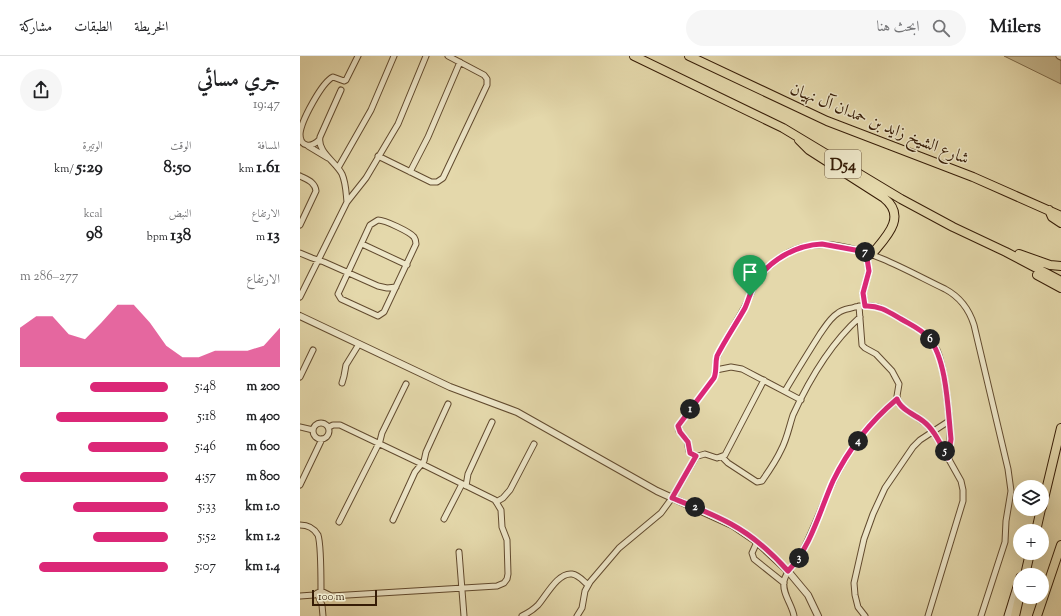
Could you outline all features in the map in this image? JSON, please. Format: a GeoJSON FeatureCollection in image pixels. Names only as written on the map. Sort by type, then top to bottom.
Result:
{"type":"FeatureCollection","features":[{"type":"Feature","properties":{"kind":"main road","name":"D54"},"geometry":{"type":"LineString","coordinates":[[634,56],[702,88],[797,136],[902,199],[953,227],[1006,252],[1061,281]]}},
{"type":"Feature","properties":{"kind":"main road","name":"شارع الشيخ زايد بن حمدان آل نهيان"},"geometry":{"type":"LineString","coordinates":[[690,56],[827,121],[973,177],[1061,216]]}},
{"type":"Feature","properties":{"kind":"main road"},"geometry":{"type":"LineString","coordinates":[[797,136],[801,143],[809,150],[884,198],[891,206],[894,218],[892,228],[869,253]]}},
{"type":"Feature","properties":{"kind":"main road"},"geometry":{"type":"LineString","coordinates":[[1061,210],[1049,210],[1052,216],[1061,223]]}},
{"type":"Feature","properties":{"kind":"main road"},"geometry":{"type":"LineString","coordinates":[[1006,252],[1018,254],[1050,265],[1061,266]]}},
{"type":"Feature","properties":{"kind":"main road"},"geometry":{"type":"LineString","coordinates":[[1006,252],[1017,263],[1061,288]]}},
{"type":"Feature","properties":{"kind":"main road"},"geometry":{"type":"LineString","coordinates":[[1050,275],[1061,277]]}},
{"type":"Feature","properties":{"kind":"main road"},"geometry":{"type":"LineString","coordinates":[[1048,480],[1061,428]]}},
{"type":"Feature","properties":{"kind":"main road"},"geometry":{"type":"LineString","coordinates":[[1037,616],[1061,545]]}},
{"type":"Feature","properties":{"kind":"main road"},"geometry":{"type":"LineString","coordinates":[[1008,616],[1013,599]]}},
{"type":"Feature","properties":{"kind":"main road"},"geometry":{"type":"LineString","coordinates":[[1014,616],[1017,604]]}},
{"type":"Feature","properties":{"kind":"street"},"geometry":{"type":"LineString","coordinates":[[332,161],[302,142],[300,132],[307,115],[325,84],[332,78],[337,78],[344,81],[346,80],[358,56]]}},
{"type":"Feature","properties":{"kind":"street"},"geometry":{"type":"LineString","coordinates":[[338,168],[374,103],[394,56]]}},
{"type":"Feature","properties":{"kind":"street"},"geometry":{"type":"LineString","coordinates":[[300,297],[347,202],[366,178],[398,124],[426,56]]}},
{"type":"Feature","properties":{"kind":"street"},"geometry":{"type":"LineString","coordinates":[[378,156],[431,182],[441,180],[487,87],[488,82],[484,75],[448,56]]}},
{"type":"Feature","properties":{"kind":"street"},"geometry":{"type":"LineString","coordinates":[[627,56],[689,85],[702,88]]}},
{"type":"Feature","properties":{"kind":"street"},"geometry":{"type":"LineString","coordinates":[[410,172],[428,138],[460,62]]}},
{"type":"Feature","properties":{"kind":"street"},"geometry":{"type":"LineString","coordinates":[[308,146],[319,140],[341,90]]}},
{"type":"Feature","properties":{"kind":"street"},"geometry":{"type":"LineString","coordinates":[[319,140],[321,147],[338,168],[345,182],[347,202]]}},
{"type":"Feature","properties":{"kind":"street"},"geometry":{"type":"LineString","coordinates":[[300,176],[312,183],[315,186],[316,191],[300,225]]}},
{"type":"Feature","properties":{"kind":"street"},"geometry":{"type":"LineString","coordinates":[[378,220],[384,221],[411,234],[415,239],[416,246],[384,312],[381,315],[376,316],[340,298],[339,292],[362,244],[372,223],[378,220]]}},
{"type":"Feature","properties":{"kind":"street"},"geometry":{"type":"LineString","coordinates":[[362,244],[406,265]]}},
{"type":"Feature","properties":{"kind":"street"},"geometry":{"type":"LineString","coordinates":[[764,380],[726,452],[722,456],[715,458],[703,454],[696,456],[690,453],[688,442],[680,432],[678,426],[712,381],[716,370],[717,356],[744,308],[755,284],[763,272],[776,261],[794,250],[805,246],[816,244],[833,245],[869,253],[952,294],[966,307],[974,325],[1011,485],[1004,546],[981,616]]}},
{"type":"Feature","properties":{"kind":"street"},"geometry":{"type":"LineString","coordinates":[[300,253],[348,272],[378,286],[387,288],[396,287]]}},
{"type":"Feature","properties":{"kind":"street"},"geometry":{"type":"LineString","coordinates":[[869,253],[869,271],[863,293],[860,317],[862,345],[876,354],[892,371],[899,384],[897,399],[901,406],[926,424],[933,431],[961,481],[963,490],[964,498],[928,616]]}},
{"type":"Feature","properties":{"kind":"street"},"geometry":{"type":"LineString","coordinates":[[785,391],[807,354],[832,318],[842,310],[862,306],[876,306],[892,313],[922,332],[933,344],[939,355],[942,366],[949,421],[951,444],[948,458]]}},
{"type":"Feature","properties":{"kind":"street"},"geometry":{"type":"LineString","coordinates":[[300,316],[450,387],[506,407],[526,416],[647,486],[732,525],[758,542],[788,571],[808,595],[818,616]]}},
{"type":"Feature","properties":{"kind":"street"},"geometry":{"type":"LineString","coordinates":[[722,456],[726,461],[757,482],[762,482],[782,449],[791,422],[801,400],[819,368],[836,342],[860,317]]}},
{"type":"Feature","properties":{"kind":"street"},"geometry":{"type":"LineString","coordinates":[[342,383],[346,365],[359,344]]}},
{"type":"Feature","properties":{"kind":"street"},"geometry":{"type":"LineString","coordinates":[[300,377],[313,350]]}},
{"type":"Feature","properties":{"kind":"street"},"geometry":{"type":"LineString","coordinates":[[716,370],[728,367],[735,367],[745,370],[801,400]]}},
{"type":"Feature","properties":{"kind":"street"},"geometry":{"type":"LineString","coordinates":[[339,522],[379,443],[382,433],[406,384]]}},
{"type":"Feature","properties":{"kind":"street"},"geometry":{"type":"LineString","coordinates":[[794,616],[785,593],[785,577],[803,551],[833,481],[847,457],[873,422],[897,399]]}},
{"type":"Feature","properties":{"kind":"street"},"geometry":{"type":"LineString","coordinates":[[393,520],[415,472],[422,464],[448,404]]}},
{"type":"Feature","properties":{"kind":"street"},"geometry":{"type":"LineString","coordinates":[[865,616],[858,607],[854,587],[860,552],[868,526],[886,488],[910,450],[920,440],[949,421]]}},
{"type":"Feature","properties":{"kind":"street"},"geometry":{"type":"LineString","coordinates":[[444,519],[464,485],[492,422]]}},
{"type":"Feature","properties":{"kind":"street"},"geometry":{"type":"LineString","coordinates":[[313,430],[316,425],[320,423],[326,424],[329,427]]}},
{"type":"Feature","properties":{"kind":"street"},"geometry":{"type":"LineString","coordinates":[[300,596],[312,596],[319,592],[331,596],[497,586],[504,583],[508,574],[507,540],[502,527],[501,510],[496,502],[422,464],[340,425],[329,427]]}},
{"type":"Feature","properties":{"kind":"street"},"geometry":{"type":"LineString","coordinates":[[300,427],[313,430]]}},
{"type":"Feature","properties":{"kind":"street"},"geometry":{"type":"LineString","coordinates":[[300,485],[322,439],[328,435],[329,427]]}},
{"type":"Feature","properties":{"kind":"street"},"geometry":{"type":"LineString","coordinates":[[313,430],[315,436],[322,439]]}},
{"type":"Feature","properties":{"kind":"street"},"geometry":{"type":"LineString","coordinates":[[496,502],[503,498],[510,490],[534,444]]}},
{"type":"Feature","properties":{"kind":"street"},"geometry":{"type":"LineString","coordinates":[[577,616],[582,608],[584,594],[588,585],[619,548],[654,520],[668,505],[696,456]]}},
{"type":"Feature","properties":{"kind":"street"},"geometry":{"type":"LineString","coordinates":[[300,525],[309,526],[318,536],[319,592],[323,616]]}},
{"type":"Feature","properties":{"kind":"street"},"geometry":{"type":"LineString","coordinates":[[758,542],[752,553],[754,559],[784,583]]}},
{"type":"Feature","properties":{"kind":"street"},"geometry":{"type":"LineString","coordinates":[[459,552],[464,616]]}},
{"type":"Feature","properties":{"kind":"street"},"geometry":{"type":"LineString","coordinates":[[522,616],[537,606],[555,583],[566,575],[571,574],[577,576],[588,585]]}},
{"type":"Feature","properties":{"kind":"shaded area"},"geometry":{"type":"Polygon","coordinates":[[[1004,56],[1061,56],[1061,84],[1004,56]]]}},
{"type":"Feature","properties":{"kind":"route"},"geometry":{"type":"LineString","coordinates":[[822,244],[833,245],[866,252],[869,271],[868,278],[863,289],[865,306],[876,306],[886,310],[913,325],[922,332],[929,338],[936,349],[941,361],[943,372],[951,439],[951,448],[948,458],[931,428],[901,406],[897,399],[873,422],[858,440],[841,466],[803,551],[788,571],[767,550],[740,530],[714,516],[672,498],[696,456],[691,454],[689,451],[687,440],[678,430],[678,426],[714,378],[716,373],[717,356],[750,296],[757,280],[763,272],[782,256],[805,246],[822,244]]}}]}
